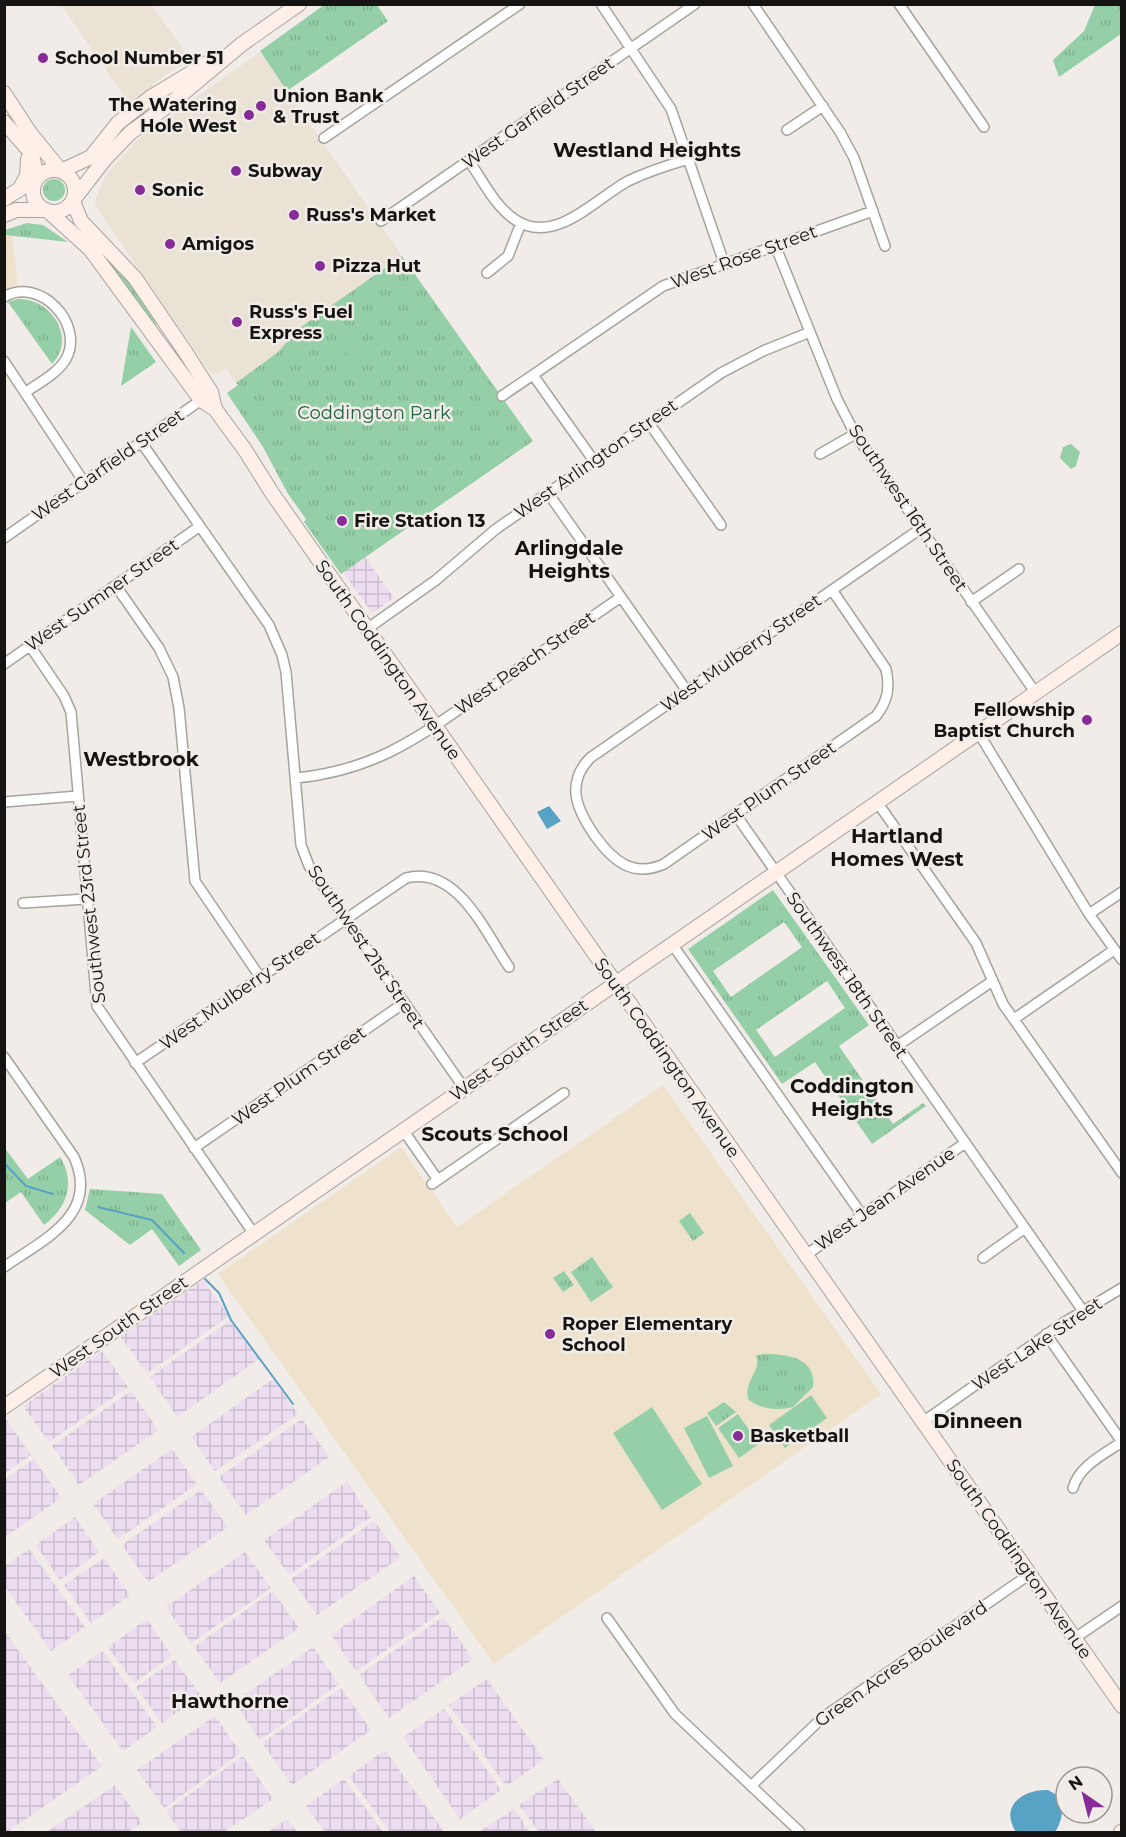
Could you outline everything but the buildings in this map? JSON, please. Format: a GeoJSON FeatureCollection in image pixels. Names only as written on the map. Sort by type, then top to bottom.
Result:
{"type":"FeatureCollection","features":[{"type":"Feature","properties":{"kind":"main road"},"geometry":{"type":"LineString","coordinates":[[105,159],[130,133],[170,104],[168,98],[172,92],[299,4]]}},
{"type":"Feature","properties":{"kind":"main road"},"geometry":{"type":"LineString","coordinates":[[4,199],[48,171],[61,171],[84,162],[118,123],[151,97],[242,44]]}},
{"type":"Feature","properties":{"kind":"main road"},"geometry":{"type":"LineString","coordinates":[[4,93],[45,152],[74,182],[73,200]]}},
{"type":"Feature","properties":{"kind":"main road"},"geometry":{"type":"LineString","coordinates":[[4,215],[16,210],[62,210],[86,186],[126,127],[150,108],[151,97]]}},
{"type":"Feature","properties":{"kind":"main road"},"geometry":{"type":"LineString","coordinates":[[8,127],[32,154],[37,179],[33,195],[38,204],[47,211]]}},
{"type":"Feature","properties":{"kind":"main road"},"geometry":{"type":"LineString","coordinates":[[8,127],[26,153],[28,162],[27,176],[19,190]]}},
{"type":"Feature","properties":{"kind":"main road"},"geometry":{"type":"LineString","coordinates":[[45,152],[67,158],[78,158],[101,143]]}},
{"type":"Feature","properties":{"kind":"main road"},"geometry":{"type":"LineString","coordinates":[[86,186],[83,202],[86,219],[98,237]]}},
{"type":"Feature","properties":{"kind":"main road","name":"South Coddington Avenue"},"geometry":{"type":"LineString","coordinates":[[73,200],[81,221],[135,278],[206,396]]}},
{"type":"Feature","properties":{"kind":"main road","name":"South Coddington Avenue"},"geometry":{"type":"LineString","coordinates":[[47,211],[90,249],[206,396],[1122,1706]]}},
{"type":"Feature","properties":{"kind":"main road","name":"West South Street"},"geometry":{"type":"LineString","coordinates":[[6,1402],[254,1234],[1122,633]]}},
{"type":"Feature","properties":{"kind":"street"},"geometry":{"type":"LineString","coordinates":[[324,138],[520,4]]}},
{"type":"Feature","properties":{"kind":"street"},"geometry":{"type":"LineString","coordinates":[[601,4],[671,109],[724,263]]}},
{"type":"Feature","properties":{"kind":"street","name":"West Garfield Street"},"geometry":{"type":"LineString","coordinates":[[381,221],[695,4]]}},
{"type":"Feature","properties":{"kind":"street"},"geometry":{"type":"LineString","coordinates":[[753,4],[850,149],[885,246]]}},
{"type":"Feature","properties":{"kind":"street"},"geometry":{"type":"LineString","coordinates":[[899,4],[984,127]]}},
{"type":"Feature","properties":{"kind":"street"},"geometry":{"type":"LineString","coordinates":[[788,130],[823,106]]}},
{"type":"Feature","properties":{"kind":"street"},"geometry":{"type":"LineString","coordinates":[[469,161],[505,211],[521,223],[546,227],[557,225],[629,181],[689,159]]}},
{"type":"Feature","properties":{"kind":"street","name":"West Rose Street"},"geometry":{"type":"LineString","coordinates":[[502,396],[663,286],[873,211]]}},
{"type":"Feature","properties":{"kind":"street"},"geometry":{"type":"LineString","coordinates":[[487,273],[508,256],[521,223]]}},
{"type":"Feature","properties":{"kind":"street","name":"Southwest 16th Street"},"geometry":{"type":"LineString","coordinates":[[775,245],[837,399],[855,434],[1035,692]]}},
{"type":"Feature","properties":{"kind":"street"},"geometry":{"type":"LineString","coordinates":[[4,297],[23,291],[40,294],[53,305],[69,332],[69,350],[62,365],[26,392]]}},
{"type":"Feature","properties":{"kind":"street","name":"West Arlington Street"},"geometry":{"type":"LineString","coordinates":[[367,629],[422,591],[496,529],[649,423],[743,361],[810,332]]}},
{"type":"Feature","properties":{"kind":"street"},"geometry":{"type":"LineString","coordinates":[[4,361],[84,482]]}},
{"type":"Feature","properties":{"kind":"street"},"geometry":{"type":"LineString","coordinates":[[533,375],[594,462]]}},
{"type":"Feature","properties":{"kind":"street","name":"West Garfield Street"},"geometry":{"type":"LineString","coordinates":[[4,538],[206,396]]}},
{"type":"Feature","properties":{"kind":"street"},"geometry":{"type":"LineString","coordinates":[[649,423],[721,525]]}},
{"type":"Feature","properties":{"kind":"street"},"geometry":{"type":"LineString","coordinates":[[820,454],[855,434]]}},
{"type":"Feature","properties":{"kind":"street","name":"Southwest 21st Street"},"geometry":{"type":"LineString","coordinates":[[141,442],[269,626],[280,648],[286,672],[304,854],[345,918],[464,1088]]}},
{"type":"Feature","properties":{"kind":"street"},"geometry":{"type":"LineString","coordinates":[[548,493],[687,690]]}},
{"type":"Feature","properties":{"kind":"street","name":"West Sumner Street"},"geometry":{"type":"LineString","coordinates":[[4,664],[200,526]]}},
{"type":"Feature","properties":{"kind":"street","name":"West Mulberry Street"},"geometry":{"type":"LineString","coordinates":[[640,869],[621,864],[607,853],[580,815],[575,799],[575,788],[579,772],[590,758],[920,529]]}},
{"type":"Feature","properties":{"kind":"street"},"geometry":{"type":"LineString","coordinates":[[971,602],[1019,569]]}},
{"type":"Feature","properties":{"kind":"street"},"geometry":{"type":"LineString","coordinates":[[116,586],[159,648],[172,677],[179,708],[195,881],[260,977]]}},
{"type":"Feature","properties":{"kind":"street","name":"West Plum Street"},"geometry":{"type":"LineString","coordinates":[[640,869],[664,864],[869,723],[882,708],[887,698],[888,679],[883,662],[832,590]]}},
{"type":"Feature","properties":{"kind":"street","name":"West Peach Street"},"geometry":{"type":"LineString","coordinates":[[296,778],[365,765],[409,743],[621,597]]}},
{"type":"Feature","properties":{"kind":"street","name":"Southwest 23rd Street"},"geometry":{"type":"LineString","coordinates":[[30,646],[68,703],[97,1006],[254,1234]]}},
{"type":"Feature","properties":{"kind":"street"},"geometry":{"type":"LineString","coordinates":[[978,732],[1089,914],[1122,960]]}},
{"type":"Feature","properties":{"kind":"street"},"geometry":{"type":"LineString","coordinates":[[4,802],[78,796]]}},
{"type":"Feature","properties":{"kind":"street"},"geometry":{"type":"LineString","coordinates":[[877,802],[976,943],[992,982],[1014,1019],[1122,1173]]}},
{"type":"Feature","properties":{"kind":"street","name":"Southwest 18th Street"},"geometry":{"type":"LineString","coordinates":[[736,815],[1083,1311]]}},
{"type":"Feature","properties":{"kind":"street","name":"West Mulberry Street"},"geometry":{"type":"LineString","coordinates":[[135,1064],[399,881],[426,872],[452,886],[508,967]]}},
{"type":"Feature","properties":{"kind":"street"},"geometry":{"type":"LineString","coordinates":[[1089,914],[1122,892]]}},
{"type":"Feature","properties":{"kind":"street"},"geometry":{"type":"LineString","coordinates":[[23,903],[86,899]]}},
{"type":"Feature","properties":{"kind":"street"},"geometry":{"type":"LineString","coordinates":[[672,944],[862,1215]]}},
{"type":"Feature","properties":{"kind":"street"},"geometry":{"type":"LineString","coordinates":[[1014,1019],[1114,950]]}},
{"type":"Feature","properties":{"kind":"street"},"geometry":{"type":"LineString","coordinates":[[897,1046],[992,982]]}},
{"type":"Feature","properties":{"kind":"street","name":"West Plum Street"},"geometry":{"type":"LineString","coordinates":[[194,1148],[404,1003]]}},
{"type":"Feature","properties":{"kind":"street"},"geometry":{"type":"LineString","coordinates":[[4,1057],[74,1156],[81,1177],[77,1205],[65,1223],[4,1267]]}},
{"type":"Feature","properties":{"kind":"street"},"geometry":{"type":"LineString","coordinates":[[403,1130],[435,1182],[564,1093]]}},
{"type":"Feature","properties":{"kind":"street","name":"West Jean Avenue"},"geometry":{"type":"LineString","coordinates":[[806,1255],[965,1143]]}},
{"type":"Feature","properties":{"kind":"street"},"geometry":{"type":"LineString","coordinates":[[982,1258],[1025,1228]]}},
{"type":"Feature","properties":{"kind":"street","name":"West Lake Street"},"geometry":{"type":"LineString","coordinates":[[923,1422],[1046,1335],[1122,1288]]}},
{"type":"Feature","properties":{"kind":"street"},"geometry":{"type":"LineString","coordinates":[[1046,1335],[1122,1442],[1085,1468],[1076,1478],[1073,1488]]}},
{"type":"Feature","properties":{"kind":"street","name":"Green Acres Boulevard"},"geometry":{"type":"LineString","coordinates":[[752,1786],[822,1718],[1030,1574]]}},
{"type":"Feature","properties":{"kind":"street"},"geometry":{"type":"LineString","coordinates":[[1075,1638],[1122,1606]]}},
{"type":"Feature","properties":{"kind":"street"},"geometry":{"type":"LineString","coordinates":[[607,1618],[675,1714],[800,1833]]}},
{"type":"Feature","properties":{"kind":"shaded area"},"geometry":{"type":"Polygon","coordinates":[[[61,5],[152,5],[191,61],[152,85],[155,91],[132,107],[61,5]]]}},
{"type":"Feature","properties":{"kind":"shaded area"},"geometry":{"type":"Polygon","coordinates":[[[260,52],[402,256],[301,327],[277,353],[236,383],[226,368],[217,374],[210,372],[94,204],[105,176],[139,138],[260,52]]]}},
{"type":"Feature","properties":{"kind":"shaded area"},"geometry":{"type":"Polygon","coordinates":[[[5,235],[12,236],[18,284],[5,289],[5,235]]]}},
{"type":"Feature","properties":{"kind":"shaded area"},"geometry":{"type":"Polygon","coordinates":[[[365,557],[394,598],[372,613],[343,572],[365,557]]]}},
{"type":"Feature","properties":{"kind":"shaded area","name":"Roper Elementary School"},"geometry":{"type":"Polygon","coordinates":[[[663,1085],[881,1394],[494,1664],[218,1274],[401,1147],[457,1227],[663,1085]]]}},
{"type":"Feature","properties":{"kind":"shaded area"},"geometry":{"type":"Polygon","coordinates":[[[203,1280],[229,1316],[147,1373],[121,1337],[203,1280]]]}},
{"type":"Feature","properties":{"kind":"shaded area"},"geometry":{"type":"Polygon","coordinates":[[[231,1320],[259,1359],[177,1417],[150,1377],[231,1320]]]}},
{"type":"Feature","properties":{"kind":"shaded area"},"geometry":{"type":"Polygon","coordinates":[[[102,1351],[128,1387],[49,1442],[23,1406],[102,1351]]]}},
{"type":"Feature","properties":{"kind":"shaded area"},"geometry":{"type":"Polygon","coordinates":[[[273,1379],[298,1414],[215,1471],[191,1437],[273,1379]]]}},
{"type":"Feature","properties":{"kind":"shaded area"},"geometry":{"type":"Polygon","coordinates":[[[131,1391],[158,1430],[79,1485],[52,1446],[131,1391]]]}},
{"type":"Feature","properties":{"kind":"shaded area"},"geometry":{"type":"Polygon","coordinates":[[[4,1419],[31,1455],[5,1473],[4,1419]]]}},
{"type":"Feature","properties":{"kind":"shaded area"},"geometry":{"type":"Polygon","coordinates":[[[302,1419],[329,1457],[246,1515],[219,1477],[302,1419]]]}},
{"type":"Feature","properties":{"kind":"shaded area"},"geometry":{"type":"Polygon","coordinates":[[[172,1449],[197,1484],[118,1539],[93,1504],[172,1449]]]}},
{"type":"Feature","properties":{"kind":"shaded area"},"geometry":{"type":"Polygon","coordinates":[[[34,1459],[61,1498],[5,1537],[5,1479],[34,1459]]]}},
{"type":"Feature","properties":{"kind":"shaded area"},"geometry":{"type":"Polygon","coordinates":[[[347,1482],[371,1517],[289,1575],[264,1540],[347,1482]]]}},
{"type":"Feature","properties":{"kind":"shaded area"},"geometry":{"type":"Polygon","coordinates":[[[201,1490],[228,1527],[148,1582],[122,1545],[201,1490]]]}},
{"type":"Feature","properties":{"kind":"shaded area"},"geometry":{"type":"Polygon","coordinates":[[[75,1517],[99,1552],[60,1580],[36,1545],[75,1517]]]}},
{"type":"Feature","properties":{"kind":"shaded area"},"geometry":{"type":"Polygon","coordinates":[[[374,1521],[401,1557],[317,1615],[291,1579],[374,1521]]]}},
{"type":"Feature","properties":{"kind":"shaded area"},"geometry":{"type":"Polygon","coordinates":[[[29,1549],[85,1627],[51,1651],[5,1587],[5,1566],[29,1549]]]}},
{"type":"Feature","properties":{"kind":"shaded area"},"geometry":{"type":"Polygon","coordinates":[[[245,1552],[271,1588],[191,1643],[166,1607],[245,1552]]]}},
{"type":"Feature","properties":{"kind":"shaded area"},"geometry":{"type":"Polygon","coordinates":[[[104,1558],[130,1595],[91,1623],[64,1585],[104,1558]]]}},
{"type":"Feature","properties":{"kind":"shaded area"},"geometry":{"type":"Polygon","coordinates":[[[414,1576],[440,1613],[356,1671],[331,1635],[414,1576]]]}},
{"type":"Feature","properties":{"kind":"shaded area"},"geometry":{"type":"Polygon","coordinates":[[[273,1591],[299,1628],[220,1683],[194,1647],[273,1591]]]}},
{"type":"Feature","properties":{"kind":"shaded area"},"geometry":{"type":"Polygon","coordinates":[[[443,1617],[473,1659],[389,1718],[359,1675],[443,1617]]]}},
{"type":"Feature","properties":{"kind":"shaded area"},"geometry":{"type":"Polygon","coordinates":[[[147,1619],[172,1656],[134,1683],[108,1647],[147,1619]]]}},
{"type":"Feature","properties":{"kind":"shaded area"},"geometry":{"type":"Polygon","coordinates":[[[5,1632],[102,1766],[7,1832],[4,1832],[5,1632]]]}},
{"type":"Feature","properties":{"kind":"shaded area"},"geometry":{"type":"Polygon","coordinates":[[[313,1647],[339,1684],[260,1740],[234,1702],[313,1647]]]}},
{"type":"Feature","properties":{"kind":"shaded area"},"geometry":{"type":"Polygon","coordinates":[[[103,1651],[157,1727],[123,1751],[68,1675],[103,1651]]]}},
{"type":"Feature","properties":{"kind":"shaded area"},"geometry":{"type":"Polygon","coordinates":[[[175,1660],[201,1696],[162,1723],[136,1687],[175,1660]]]}},
{"type":"Feature","properties":{"kind":"shaded area"},"geometry":{"type":"Polygon","coordinates":[[[487,1679],[544,1760],[506,1786],[449,1705],[487,1679]]]}},
{"type":"Feature","properties":{"kind":"shaded area"},"geometry":{"type":"Polygon","coordinates":[[[341,1688],[371,1730],[292,1785],[262,1743],[341,1688]]]}},
{"type":"Feature","properties":{"kind":"shaded area"},"geometry":{"type":"Polygon","coordinates":[[[444,1709],[501,1790],[460,1819],[403,1737],[444,1709]]]}},
{"type":"Feature","properties":{"kind":"shaded area"},"geometry":{"type":"Polygon","coordinates":[[[215,1716],[241,1753],[164,1808],[137,1770],[215,1716]]]}},
{"type":"Feature","properties":{"kind":"shaded area"},"geometry":{"type":"Polygon","coordinates":[[[385,1750],[443,1830],[440,1832],[390,1832],[349,1776],[385,1750]]]}},
{"type":"Feature","properties":{"kind":"shaded area"},"geometry":{"type":"Polygon","coordinates":[[[243,1756],[273,1799],[224,1832],[181,1832],[166,1811],[243,1756]]]}},
{"type":"Feature","properties":{"kind":"shaded area"},"geometry":{"type":"Polygon","coordinates":[[[344,1779],[383,1832],[325,1832],[306,1806],[344,1779]]]}},
{"type":"Feature","properties":{"kind":"shaded area"},"geometry":{"type":"Polygon","coordinates":[[[558,1779],[596,1832],[539,1832],[519,1805],[558,1779]]]}},
{"type":"Feature","properties":{"kind":"shaded area"},"geometry":{"type":"Polygon","coordinates":[[[115,1785],[142,1823],[128,1832],[47,1832],[115,1785]]]}},
{"type":"Feature","properties":{"kind":"shaded area"},"geometry":{"type":"Polygon","coordinates":[[[514,1809],[530,1832],[479,1832],[514,1809]]]}},
{"type":"Feature","properties":{"kind":"shaded area"},"geometry":{"type":"Polygon","coordinates":[[[287,1819],[297,1832],[268,1832],[287,1819]]]}},
{"type":"Feature","properties":{"kind":"green space"},"geometry":{"type":"Polygon","coordinates":[[[324,5],[377,5],[388,21],[287,91],[260,51],[324,5]]]}},
{"type":"Feature","properties":{"kind":"green space"},"geometry":{"type":"Polygon","coordinates":[[[1095,5],[1121,5],[1121,34],[1059,77],[1053,60],[1084,31],[1095,5]]]}},
{"type":"Feature","properties":{"kind":"green space"},"geometry":{"type":"Polygon","coordinates":[[[54,179],[62,182],[65,190],[62,198],[54,201],[46,198],[43,190],[46,182],[54,179]]]}},
{"type":"Feature","properties":{"kind":"green space"},"geometry":{"type":"Polygon","coordinates":[[[27,223],[43,225],[68,242],[5,235],[5,230],[27,223]]]}},
{"type":"Feature","properties":{"kind":"green space"},"geometry":{"type":"Polygon","coordinates":[[[88,233],[123,274],[159,324],[157,325],[139,308],[84,237],[88,233]]]}},
{"type":"Feature","properties":{"kind":"green space","name":"Coddington Park"},"geometry":{"type":"Polygon","coordinates":[[[402,256],[533,441],[341,574],[304,522],[306,519],[288,494],[263,447],[227,393],[238,385],[236,383],[277,353],[301,327],[402,256]]]}},
{"type":"Feature","properties":{"kind":"green space"},"geometry":{"type":"Polygon","coordinates":[[[18,299],[30,300],[41,305],[57,321],[62,343],[59,354],[52,364],[8,302],[18,299]]]}},
{"type":"Feature","properties":{"kind":"green space"},"geometry":{"type":"Polygon","coordinates":[[[131,327],[156,362],[121,386],[131,327]]]}},
{"type":"Feature","properties":{"kind":"green space"},"geometry":{"type":"Polygon","coordinates":[[[347,337],[358,351],[350,358],[338,344],[347,337]]]}},
{"type":"Feature","properties":{"kind":"green space"},"geometry":{"type":"Polygon","coordinates":[[[1071,444],[1080,452],[1076,466],[1071,469],[1060,458],[1063,447],[1071,444]]]}},
{"type":"Feature","properties":{"kind":"green space"},"geometry":{"type":"Polygon","coordinates":[[[773,890],[869,1025],[839,1046],[893,1124],[923,1103],[926,1106],[872,1144],[815,1062],[782,1084],[688,949],[773,890]],[[784,922],[713,971],[731,997],[802,947],[784,922]],[[827,981],[756,1030],[775,1057],[845,1008],[827,981]]]}},
{"type":"Feature","properties":{"kind":"green space"},"geometry":{"type":"Polygon","coordinates":[[[4,1147],[28,1179],[60,1157],[67,1176],[67,1194],[58,1211],[44,1225],[21,1192],[5,1203],[4,1147]]]}},
{"type":"Feature","properties":{"kind":"green space"},"geometry":{"type":"Polygon","coordinates":[[[90,1189],[162,1194],[201,1250],[179,1266],[152,1229],[130,1245],[85,1210],[90,1189]]]}},
{"type":"Feature","properties":{"kind":"green space"},"geometry":{"type":"Polygon","coordinates":[[[690,1213],[704,1233],[693,1241],[679,1221],[690,1213]]]}},
{"type":"Feature","properties":{"kind":"green space"},"geometry":{"type":"Polygon","coordinates":[[[592,1257],[613,1287],[591,1302],[571,1272],[592,1257]]]}},
{"type":"Feature","properties":{"kind":"green space"},"geometry":{"type":"Polygon","coordinates":[[[564,1271],[574,1285],[563,1292],[553,1278],[564,1271]]]}},
{"type":"Feature","properties":{"kind":"green space"},"geometry":{"type":"Polygon","coordinates":[[[756,1355],[791,1357],[805,1364],[810,1370],[813,1387],[793,1407],[769,1408],[757,1405],[748,1399],[748,1386],[757,1367],[756,1355]]]}},
{"type":"Feature","properties":{"kind":"green space"},"geometry":{"type":"Polygon","coordinates":[[[811,1395],[827,1418],[785,1448],[769,1425],[811,1395]]]}},
{"type":"Feature","properties":{"kind":"green space"},"geometry":{"type":"Polygon","coordinates":[[[724,1402],[736,1412],[716,1426],[707,1413],[724,1402]]]}},
{"type":"Feature","properties":{"kind":"green space"},"geometry":{"type":"Polygon","coordinates":[[[652,1407],[702,1484],[662,1510],[613,1433],[652,1407]]]}},
{"type":"Feature","properties":{"kind":"green space","name":"Basketball"},"geometry":{"type":"Polygon","coordinates":[[[738,1414],[759,1444],[739,1458],[718,1428],[738,1414]]]}},
{"type":"Feature","properties":{"kind":"green space"},"geometry":{"type":"Polygon","coordinates":[[[707,1416],[733,1466],[709,1478],[684,1428],[707,1416]]]}},
{"type":"Feature","properties":{"kind":"water"},"geometry":{"type":"Polygon","coordinates":[[[549,806],[561,821],[547,829],[537,812],[549,806]]]}},
{"type":"Feature","properties":{"kind":"water"},"geometry":{"type":"Polygon","coordinates":[[[1039,1790],[1048,1790],[1054,1794],[1054,1825],[1058,1825],[1055,1832],[1016,1832],[1011,1823],[1012,1807],[1022,1796],[1039,1790]]]}},
{"type":"Feature","properties":{"kind":"waterway"},"geometry":{"type":"LineString","coordinates":[[4,1163],[26,1186],[53,1194]]}},
{"type":"Feature","properties":{"kind":"waterway"},"geometry":{"type":"LineString","coordinates":[[98,1207],[152,1220],[184,1253]]}},
{"type":"Feature","properties":{"kind":"waterway"},"geometry":{"type":"LineString","coordinates":[[205,1279],[219,1293],[231,1320],[293,1404]]}},
{"type":"Feature","properties":{"kind":"place","name":"School Number 51"},"geometry":{"type":"Point","coordinates":[43,58]}},
{"type":"Feature","properties":{"kind":"place","name":"Union Bank & Trust"},"geometry":{"type":"Point","coordinates":[261,106]}},
{"type":"Feature","properties":{"kind":"place","name":"The Watering Hole West"},"geometry":{"type":"Point","coordinates":[249,115]}},
{"type":"Feature","properties":{"kind":"place","name":"Subway"},"geometry":{"type":"Point","coordinates":[236,171]}},
{"type":"Feature","properties":{"kind":"place","name":"Sonic"},"geometry":{"type":"Point","coordinates":[140,190]}},
{"type":"Feature","properties":{"kind":"place","name":"Russ's Market"},"geometry":{"type":"Point","coordinates":[294,215]}},
{"type":"Feature","properties":{"kind":"place","name":"Amigos"},"geometry":{"type":"Point","coordinates":[170,244]}},
{"type":"Feature","properties":{"kind":"place","name":"Pizza Hut"},"geometry":{"type":"Point","coordinates":[320,266]}},
{"type":"Feature","properties":{"kind":"place","name":"Russ's Fuel Express"},"geometry":{"type":"Point","coordinates":[237,322]}},
{"type":"Feature","properties":{"kind":"place","name":"Fire Station 13"},"geometry":{"type":"Point","coordinates":[342,521]}},
{"type":"Feature","properties":{"kind":"place","name":"Fellowship Baptist Church"},"geometry":{"type":"Point","coordinates":[1087,720]}},
{"type":"Feature","properties":{"kind":"place","name":"Roper Elementary School"},"geometry":{"type":"Point","coordinates":[550,1334]}},
{"type":"Feature","properties":{"kind":"place","name":"Basketball"},"geometry":{"type":"Point","coordinates":[738,1436]}},
{"type":"Feature","properties":{"kind":"district","name":"Westland Heights"},"geometry":{"type":"Point","coordinates":[647,150]}},
{"type":"Feature","properties":{"kind":"district","name":"Arlingdale Heights"},"geometry":{"type":"Point","coordinates":[569,560]}},
{"type":"Feature","properties":{"kind":"district","name":"Westbrook"},"geometry":{"type":"Point","coordinates":[141,759]}},
{"type":"Feature","properties":{"kind":"district","name":"Hartland Homes West"},"geometry":{"type":"Point","coordinates":[897,848]}},
{"type":"Feature","properties":{"kind":"district","name":"Coddington Heights"},"geometry":{"type":"Point","coordinates":[852,1098]}},
{"type":"Feature","properties":{"kind":"district","name":"Scouts School"},"geometry":{"type":"Point","coordinates":[495,1134]}},
{"type":"Feature","properties":{"kind":"district","name":"Dinneen"},"geometry":{"type":"Point","coordinates":[978,1421]}},
{"type":"Feature","properties":{"kind":"district","name":"Hawthorne"},"geometry":{"type":"Point","coordinates":[230,1701]}}]}
